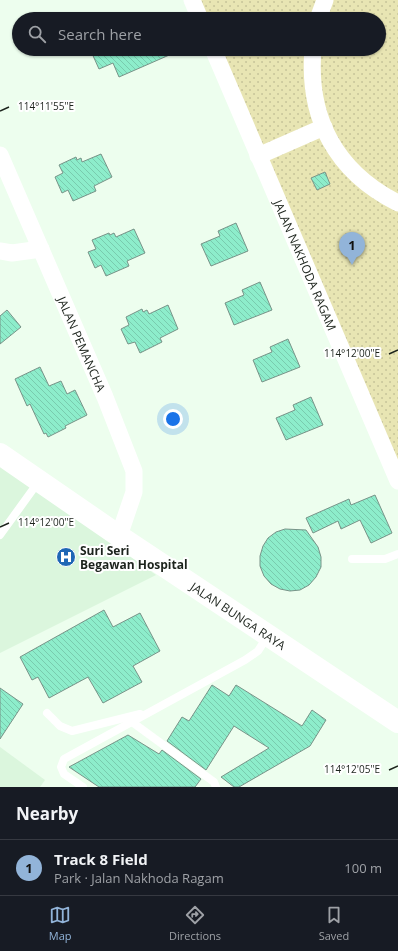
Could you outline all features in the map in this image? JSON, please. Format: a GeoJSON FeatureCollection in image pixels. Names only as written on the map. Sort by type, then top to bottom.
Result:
{"type":"FeatureCollection","features":[{"type":"Feature","properties":{"kind":"street"},"geometry":{"type":"LineString","coordinates":[[192,0],[197,12]]}},
{"type":"Feature","properties":{"kind":"street"},"geometry":{"type":"LineString","coordinates":[[321,12],[325,0]]}},
{"type":"Feature","properties":{"kind":"street","name":"JALAN NAKHODA RAGAM"},"geometry":{"type":"LineString","coordinates":[[216,56],[398,481]]}},
{"type":"Feature","properties":{"kind":"street"},"geometry":{"type":"LineString","coordinates":[[313,56],[313,84],[316,103],[331,144],[350,169],[377,192],[398,203]]}},
{"type":"Feature","properties":{"kind":"street"},"geometry":{"type":"LineString","coordinates":[[258,156],[324,127]]}},
{"type":"Feature","properties":{"kind":"street","name":"JALAN PEMANCHA"},"geometry":{"type":"LineString","coordinates":[[0,155],[106,397],[134,471],[134,492],[119,536]]}},
{"type":"Feature","properties":{"kind":"street"},"geometry":{"type":"LineString","coordinates":[[0,251],[12,253],[41,250]]}},
{"type":"Feature","properties":{"kind":"street","name":"JALAN BUNGA RAYA"},"geometry":{"type":"LineString","coordinates":[[0,454],[267,636],[398,722]]}},
{"type":"Feature","properties":{"kind":"lane"},"geometry":{"type":"LineString","coordinates":[[0,535],[40,480]]}},
{"type":"Feature","properties":{"kind":"lane"},"geometry":{"type":"LineString","coordinates":[[352,559],[385,559],[398,554]]}},
{"type":"Feature","properties":{"kind":"lane"},"geometry":{"type":"LineString","coordinates":[[83,787],[64,774],[61,767],[64,759],[245,660],[258,651],[267,636]]}},
{"type":"Feature","properties":{"kind":"lane"},"geometry":{"type":"LineString","coordinates":[[47,713],[60,726],[72,732],[153,711]]}},
{"type":"Feature","properties":{"kind":"lane"},"geometry":{"type":"LineString","coordinates":[[132,722],[214,782],[216,787]]}},
{"type":"Feature","properties":{"kind":"shaded area"},"geometry":{"type":"Polygon","coordinates":[[[192,0],[398,0],[398,481],[216,56],[386,56],[386,12],[197,12],[192,0]]]}},
{"type":"Feature","properties":{"kind":"shaded area","name":"Suri Seri Begawan Hospital"},"geometry":{"type":"Polygon","coordinates":[[[0,463],[107,539],[156,575],[0,653],[0,463]]]}},
{"type":"Feature","properties":{"kind":"shaded area"},"geometry":{"type":"Polygon","coordinates":[[[0,747],[45,780],[40,787],[0,787],[0,747]]]}},
{"type":"Feature","properties":{"kind":"building"},"geometry":{"type":"Polygon","coordinates":[[[93,56],[167,56],[119,77],[113,63],[99,69],[93,56]]]}},
{"type":"Feature","properties":{"kind":"building"},"geometry":{"type":"Polygon","coordinates":[[[101,154],[112,177],[94,186],[96,191],[73,201],[68,190],[62,193],[55,177],[63,173],[59,165],[76,157],[77,160],[81,158],[82,162],[101,154]]]}},
{"type":"Feature","properties":{"kind":"building"},"geometry":{"type":"Polygon","coordinates":[[[325,172],[330,184],[317,190],[311,178],[325,172]]]}},
{"type":"Feature","properties":{"kind":"building"},"geometry":{"type":"Polygon","coordinates":[[[236,223],[248,251],[211,266],[201,244],[220,236],[218,231],[236,223]]]}},
{"type":"Feature","properties":{"kind":"building"},"geometry":{"type":"Polygon","coordinates":[[[134,229],[145,253],[127,261],[129,266],[106,276],[101,265],[95,268],[88,252],[96,249],[92,240],[109,233],[110,235],[114,233],[116,237],[134,229]]]}},
{"type":"Feature","properties":{"kind":"building"},"geometry":{"type":"Polygon","coordinates":[[[260,282],[272,310],[234,325],[225,303],[244,295],[242,290],[260,282]]]}},
{"type":"Feature","properties":{"kind":"building"},"geometry":{"type":"Polygon","coordinates":[[[168,305],[178,329],[160,338],[162,342],[140,353],[135,342],[128,344],[121,329],[129,325],[126,317],[142,309],[143,312],[147,310],[149,314],[168,305]]]}},
{"type":"Feature","properties":{"kind":"building"},"geometry":{"type":"Polygon","coordinates":[[[7,310],[21,327],[0,344],[0,316],[7,310]]]}},
{"type":"Feature","properties":{"kind":"building"},"geometry":{"type":"Polygon","coordinates":[[[288,339],[300,367],[262,382],[253,360],[272,352],[270,347],[288,339]]]}},
{"type":"Feature","properties":{"kind":"building"},"geometry":{"type":"Polygon","coordinates":[[[40,367],[49,386],[61,381],[67,394],[75,390],[87,415],[65,426],[66,428],[48,437],[46,433],[44,434],[30,404],[27,406],[15,379],[40,367]]]}},
{"type":"Feature","properties":{"kind":"building"},"geometry":{"type":"Polygon","coordinates":[[[311,397],[323,425],[286,440],[276,418],[295,410],[293,405],[311,397]]]}},
{"type":"Feature","properties":{"kind":"building"},"geometry":{"type":"Polygon","coordinates":[[[375,495],[392,533],[371,543],[360,520],[341,529],[338,521],[313,533],[306,518],[349,499],[351,505],[375,495]]]}},
{"type":"Feature","properties":{"kind":"building"},"geometry":{"type":"Polygon","coordinates":[[[285,529],[306,530],[318,547],[321,557],[321,567],[316,577],[309,585],[300,590],[290,591],[280,589],[271,584],[264,576],[260,566],[260,556],[263,546],[268,538],[276,532],[285,529]]]}},
{"type":"Feature","properties":{"kind":"building"},"geometry":{"type":"Polygon","coordinates":[[[104,610],[113,627],[140,613],[160,651],[133,666],[142,682],[103,703],[88,677],[49,698],[38,677],[32,680],[20,657],[104,610]]]}},
{"type":"Feature","properties":{"kind":"building"},"geometry":{"type":"Polygon","coordinates":[[[212,685],[229,696],[236,685],[302,726],[312,710],[326,720],[310,746],[239,787],[234,787],[221,777],[269,748],[234,726],[206,770],[167,741],[182,717],[189,721],[212,685]]]}},
{"type":"Feature","properties":{"kind":"building"},"geometry":{"type":"Polygon","coordinates":[[[0,688],[23,704],[0,739],[0,688]]]}},
{"type":"Feature","properties":{"kind":"building"},"geometry":{"type":"Polygon","coordinates":[[[128,735],[159,754],[162,750],[201,779],[195,787],[99,787],[69,767],[128,735]]]}},
{"type":"Feature","properties":{"kind":"place","name":"Track 8 Field"},"geometry":{"type":"Point","coordinates":[352,265]}},
{"type":"Feature","properties":{"kind":"place","name":"Suri Seri Begawan Hospital"},"geometry":{"type":"Point","coordinates":[66,557]}}]}
